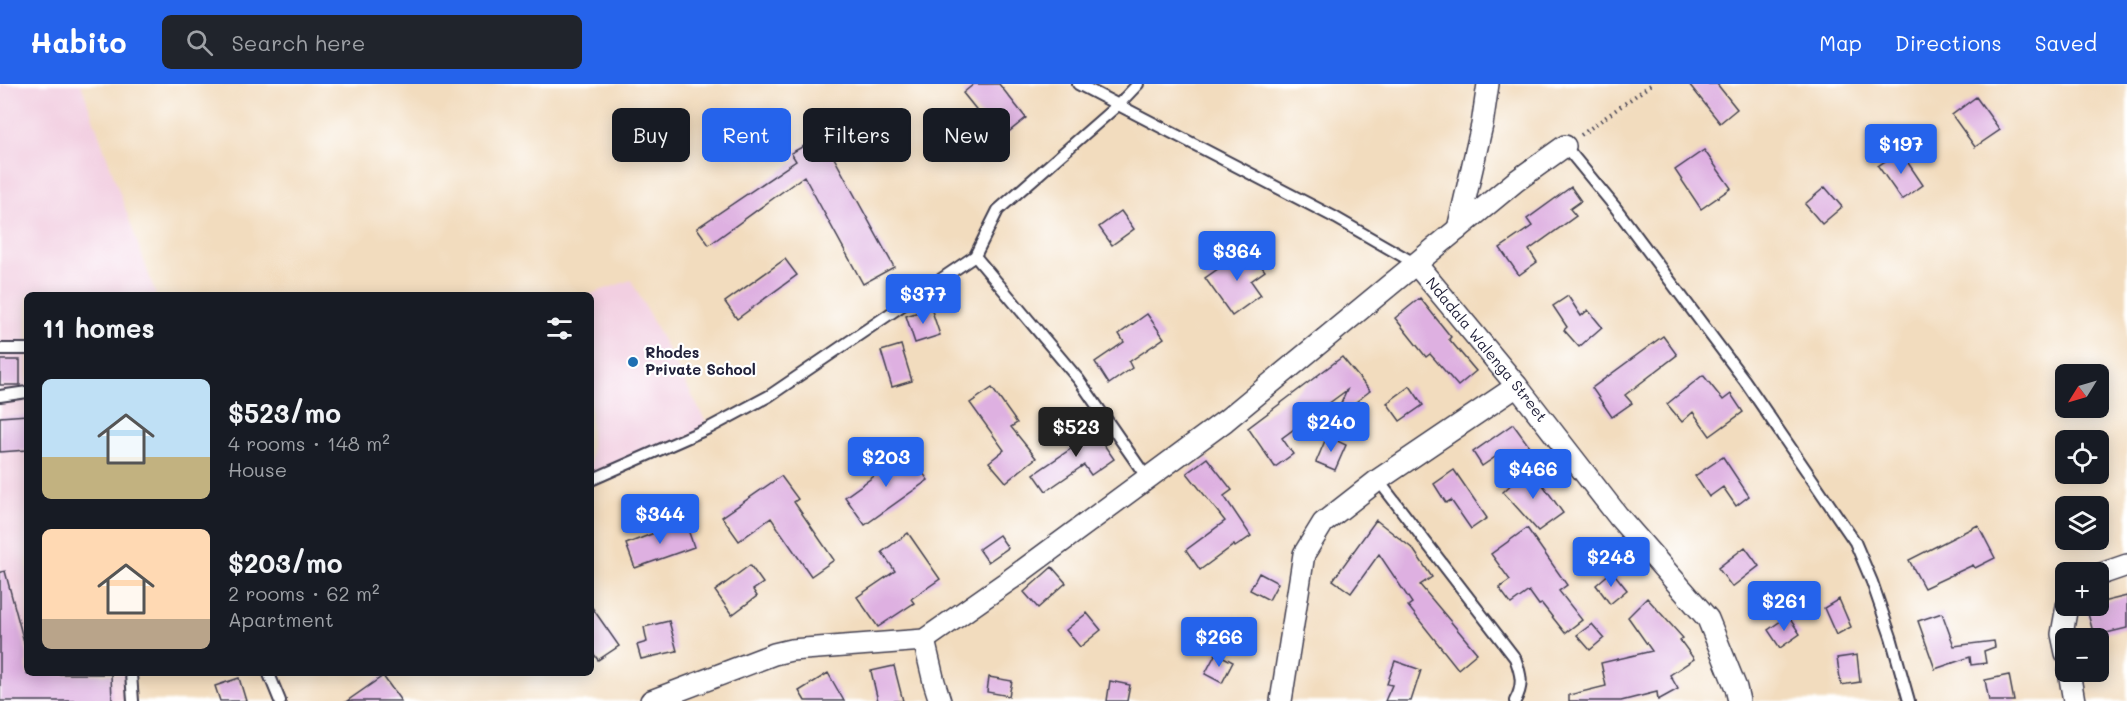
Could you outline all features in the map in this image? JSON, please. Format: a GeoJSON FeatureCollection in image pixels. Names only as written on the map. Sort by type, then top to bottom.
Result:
{"type":"FeatureCollection","features":[{"type":"Feature","properties":{"kind":"street"},"geometry":{"type":"LineString","coordinates":[[1458,229],[1482,125],[1488,84]]}},
{"type":"Feature","properties":{"kind":"street"},"geometry":{"type":"LineString","coordinates":[[651,701],[774,654],[791,650],[924,640],[1225,421],[1516,181],[1565,146]]}},
{"type":"Feature","properties":{"kind":"street","name":"Ndadala Walenga Street"},"geometry":{"type":"LineString","coordinates":[[1416,264],[1618,516],[1708,619],[1736,688],[1738,701]]}},
{"type":"Feature","properties":{"kind":"street"},"geometry":{"type":"LineString","coordinates":[[1281,701],[1304,554],[1323,522],[1378,480],[1516,386]]}},
{"type":"Feature","properties":{"kind":"street"},"geometry":{"type":"LineString","coordinates":[[2109,571],[2127,565]]}},
{"type":"Feature","properties":{"kind":"street"},"geometry":{"type":"LineString","coordinates":[[924,640],[940,701]]}},
{"type":"Feature","properties":{"kind":"street"},"geometry":{"type":"LineString","coordinates":[[2071,682],[2074,701]]}},
{"type":"Feature","properties":{"kind":"lane"},"geometry":{"type":"LineString","coordinates":[[1078,84],[1336,218],[1416,264]]}},
{"type":"Feature","properties":{"kind":"lane"},"geometry":{"type":"LineString","coordinates":[[594,479],[709,428],[769,396],[975,256],[998,210],[1119,104],[1138,84]]}},
{"type":"Feature","properties":{"kind":"lane"},"geometry":{"type":"LineString","coordinates":[[1565,146],[1615,207],[1745,381],[1855,542],[1891,637],[1908,701]]}},
{"type":"Feature","properties":{"kind":"lane"},"geometry":{"type":"LineString","coordinates":[[975,256],[1078,381],[1147,478]]}},
{"type":"Feature","properties":{"kind":"lane"},"geometry":{"type":"LineString","coordinates":[[0,349],[24,349]]}},
{"type":"Feature","properties":{"kind":"lane"},"geometry":{"type":"LineString","coordinates":[[0,396],[24,392]]}},
{"type":"Feature","properties":{"kind":"lane"},"geometry":{"type":"LineString","coordinates":[[1378,480],[1515,658],[1521,672],[1522,684],[1515,701]]}},
{"type":"Feature","properties":{"kind":"lane"},"geometry":{"type":"LineString","coordinates":[[131,676],[133,701]]}},
{"type":"Feature","properties":{"kind":"lane"},"geometry":{"type":"LineString","coordinates":[[270,676],[279,701]]}},
{"type":"Feature","properties":{"kind":"path"},"geometry":{"type":"LineString","coordinates":[[1565,146],[1652,84]]}},
{"type":"Feature","properties":{"kind":"shaded area"},"geometry":{"type":"Polygon","coordinates":[[[0,84],[81,84],[155,292],[24,292],[24,676],[131,676],[133,701],[0,701],[0,84]]]}},
{"type":"Feature","properties":{"kind":"shaded area","name":"Rhodes Private School"},"geometry":{"type":"Polygon","coordinates":[[[631,280],[709,428],[594,479],[594,293],[631,280]]]}},
{"type":"Feature","properties":{"kind":"building"},"geometry":{"type":"Polygon","coordinates":[[[974,84],[999,84],[1026,118],[1010,131],[1010,108],[975,108],[963,93],[974,84]]]}},
{"type":"Feature","properties":{"kind":"building"},"geometry":{"type":"Polygon","coordinates":[[[1689,84],[1717,84],[1737,109],[1720,123],[1689,84]]]}},
{"type":"Feature","properties":{"kind":"building"},"geometry":{"type":"Polygon","coordinates":[[[1976,97],[2000,130],[1975,147],[1952,115],[1976,97]]]}},
{"type":"Feature","properties":{"kind":"building"},"geometry":{"type":"Polygon","coordinates":[[[803,146],[803,162],[836,162],[894,267],[863,284],[804,176],[709,245],[697,228],[796,161],[791,153],[803,146]]]}},
{"type":"Feature","properties":{"kind":"building"},"geometry":{"type":"Polygon","coordinates":[[[1704,150],[1731,188],[1701,209],[1675,170],[1704,150]]]}},
{"type":"Feature","properties":{"kind":"building"},"geometry":{"type":"Polygon","coordinates":[[[1900,151],[1923,185],[1902,200],[1878,166],[1900,151]]]}},
{"type":"Feature","properties":{"kind":"building"},"geometry":{"type":"Polygon","coordinates":[[[1571,187],[1581,201],[1570,209],[1576,216],[1529,250],[1537,262],[1519,275],[1500,248],[1532,226],[1527,219],[1571,187]]]}},
{"type":"Feature","properties":{"kind":"building"},"geometry":{"type":"Polygon","coordinates":[[[1825,187],[1842,207],[1822,224],[1805,204],[1825,187]]]}},
{"type":"Feature","properties":{"kind":"building"},"geometry":{"type":"Polygon","coordinates":[[[1121,211],[1134,229],[1112,245],[1099,227],[1121,211]]]}},
{"type":"Feature","properties":{"kind":"building"},"geometry":{"type":"Polygon","coordinates":[[[1248,248],[1265,271],[1251,281],[1261,295],[1232,316],[1205,278],[1248,248]]]}},
{"type":"Feature","properties":{"kind":"building"},"geometry":{"type":"Polygon","coordinates":[[[785,259],[797,275],[737,319],[725,302],[785,259]]]}},
{"type":"Feature","properties":{"kind":"building"},"geometry":{"type":"Polygon","coordinates":[[[1568,296],[1581,316],[1588,310],[1602,327],[1579,347],[1564,330],[1567,327],[1553,306],[1568,296]]]}},
{"type":"Feature","properties":{"kind":"building"},"geometry":{"type":"Polygon","coordinates":[[[1420,298],[1451,337],[1449,339],[1476,371],[1458,386],[1430,354],[1426,357],[1395,318],[1420,298]]]}},
{"type":"Feature","properties":{"kind":"building"},"geometry":{"type":"Polygon","coordinates":[[[931,308],[940,335],[915,343],[906,316],[931,308]]]}},
{"type":"Feature","properties":{"kind":"building"},"geometry":{"type":"Polygon","coordinates":[[[1147,314],[1164,338],[1129,362],[1132,368],[1109,384],[1095,362],[1124,342],[1119,334],[1147,314]]]}},
{"type":"Feature","properties":{"kind":"building"},"geometry":{"type":"Polygon","coordinates":[[[1663,336],[1677,355],[1625,395],[1632,403],[1612,417],[1592,388],[1663,336]]]}},
{"type":"Feature","properties":{"kind":"building"},"geometry":{"type":"Polygon","coordinates":[[[901,345],[912,381],[892,387],[881,351],[901,345]]]}},
{"type":"Feature","properties":{"kind":"building"},"geometry":{"type":"Polygon","coordinates":[[[1342,357],[1370,391],[1334,419],[1347,390],[1282,438],[1293,454],[1275,467],[1248,428],[1342,357]]]}},
{"type":"Feature","properties":{"kind":"building"},"geometry":{"type":"Polygon","coordinates":[[[0,360],[20,360],[20,385],[0,385],[0,360]]]}},
{"type":"Feature","properties":{"kind":"building"},"geometry":{"type":"Polygon","coordinates":[[[1703,375],[1723,400],[1731,394],[1743,412],[1710,436],[1693,412],[1682,422],[1667,404],[1703,375]]]}},
{"type":"Feature","properties":{"kind":"building"},"geometry":{"type":"Polygon","coordinates":[[[1410,386],[1423,405],[1400,421],[1387,403],[1410,386]]]}},
{"type":"Feature","properties":{"kind":"building"},"geometry":{"type":"Polygon","coordinates":[[[992,388],[1017,423],[1011,427],[1036,458],[1006,482],[989,462],[1004,450],[970,403],[992,388]]]}},
{"type":"Feature","properties":{"kind":"building"},"geometry":{"type":"Polygon","coordinates":[[[24,415],[24,450],[0,452],[0,417],[24,415]]]}},
{"type":"Feature","properties":{"kind":"building"},"geometry":{"type":"Polygon","coordinates":[[[1088,422],[1114,459],[1091,475],[1084,465],[1046,491],[1034,474],[1072,448],[1066,438],[1088,422]]]}},
{"type":"Feature","properties":{"kind":"building"},"geometry":{"type":"Polygon","coordinates":[[[1513,424],[1529,446],[1510,460],[1504,451],[1482,466],[1473,452],[1513,424]]]}},
{"type":"Feature","properties":{"kind":"building"},"geometry":{"type":"Polygon","coordinates":[[[1327,436],[1346,445],[1335,470],[1316,462],[1327,436]]]}},
{"type":"Feature","properties":{"kind":"building"},"geometry":{"type":"Polygon","coordinates":[[[908,452],[928,480],[865,525],[845,497],[908,452]]]}},
{"type":"Feature","properties":{"kind":"building"},"geometry":{"type":"Polygon","coordinates":[[[1723,457],[1749,496],[1736,506],[1723,487],[1709,497],[1695,476],[1723,457]]]}},
{"type":"Feature","properties":{"kind":"building"},"geometry":{"type":"Polygon","coordinates":[[[1207,458],[1232,490],[1224,496],[1251,536],[1235,547],[1234,545],[1200,570],[1186,550],[1225,521],[1187,473],[1207,458]]]}},
{"type":"Feature","properties":{"kind":"building"},"geometry":{"type":"Polygon","coordinates":[[[1530,467],[1545,483],[1543,485],[1563,513],[1538,531],[1503,492],[1530,467]]]}},
{"type":"Feature","properties":{"kind":"building"},"geometry":{"type":"Polygon","coordinates":[[[1454,470],[1487,518],[1471,529],[1451,500],[1446,503],[1434,484],[1454,470]]]}},
{"type":"Feature","properties":{"kind":"building"},"geometry":{"type":"Polygon","coordinates":[[[781,476],[798,499],[794,502],[834,560],[811,576],[771,518],[739,541],[722,517],[781,476]]]}},
{"type":"Feature","properties":{"kind":"building"},"geometry":{"type":"Polygon","coordinates":[[[1376,520],[1413,549],[1432,577],[1420,585],[1477,653],[1458,669],[1408,606],[1412,603],[1379,554],[1351,593],[1333,580],[1376,520]]]}},
{"type":"Feature","properties":{"kind":"building"},"geometry":{"type":"Polygon","coordinates":[[[685,521],[694,547],[635,568],[626,544],[685,521]]]}},
{"type":"Feature","properties":{"kind":"building"},"geometry":{"type":"Polygon","coordinates":[[[1978,525],[1995,558],[1975,568],[1973,565],[1924,588],[1909,560],[1978,525]]]}},
{"type":"Feature","properties":{"kind":"building"},"geometry":{"type":"Polygon","coordinates":[[[1527,528],[1567,585],[1559,591],[1582,620],[1565,633],[1529,591],[1511,604],[1499,588],[1510,580],[1491,554],[1527,528]]]}},
{"type":"Feature","properties":{"kind":"building"},"geometry":{"type":"Polygon","coordinates":[[[908,533],[940,579],[911,599],[914,603],[878,627],[857,597],[895,571],[882,552],[908,533]]]}},
{"type":"Feature","properties":{"kind":"building"},"geometry":{"type":"Polygon","coordinates":[[[999,535],[1008,548],[988,562],[979,549],[999,535]]]}},
{"type":"Feature","properties":{"kind":"building"},"geometry":{"type":"Polygon","coordinates":[[[1745,547],[1759,566],[1732,587],[1718,568],[1745,547]]]}},
{"type":"Feature","properties":{"kind":"building"},"geometry":{"type":"Polygon","coordinates":[[[750,565],[763,583],[753,590],[757,596],[732,615],[715,591],[750,565]]]}},
{"type":"Feature","properties":{"kind":"building"},"geometry":{"type":"Polygon","coordinates":[[[1052,567],[1066,583],[1038,608],[1024,592],[1052,567]]]}},
{"type":"Feature","properties":{"kind":"building"},"geometry":{"type":"Polygon","coordinates":[[[5,571],[24,642],[24,676],[111,676],[112,701],[0,701],[0,572],[5,571]]]}},
{"type":"Feature","properties":{"kind":"building"},"geometry":{"type":"Polygon","coordinates":[[[1612,571],[1627,590],[1610,604],[1596,585],[1612,571]]]}},
{"type":"Feature","properties":{"kind":"building"},"geometry":{"type":"Polygon","coordinates":[[[1259,573],[1278,583],[1269,600],[1250,590],[1259,573]]]}},
{"type":"Feature","properties":{"kind":"building"},"geometry":{"type":"Polygon","coordinates":[[[2127,596],[2127,628],[2109,632],[2109,628],[2092,628],[2089,616],[2109,616],[2109,600],[2127,596]]]}},
{"type":"Feature","properties":{"kind":"building"},"geometry":{"type":"Polygon","coordinates":[[[1647,598],[1683,638],[1680,640],[1694,659],[1670,675],[1678,689],[1658,700],[1657,692],[1621,701],[1569,701],[1569,695],[1606,686],[1601,663],[1652,651],[1628,617],[1647,598]]]}},
{"type":"Feature","properties":{"kind":"building"},"geometry":{"type":"Polygon","coordinates":[[[1839,599],[1851,627],[1836,635],[1824,608],[1839,599]]]}},
{"type":"Feature","properties":{"kind":"building"},"geometry":{"type":"Polygon","coordinates":[[[594,610],[619,646],[598,660],[594,654],[594,610]]]}},
{"type":"Feature","properties":{"kind":"building"},"geometry":{"type":"Polygon","coordinates":[[[1087,613],[1101,630],[1080,647],[1066,630],[1087,613]]]}},
{"type":"Feature","properties":{"kind":"building"},"geometry":{"type":"Polygon","coordinates":[[[1942,613],[1954,646],[1994,641],[1995,647],[1984,651],[1986,663],[1971,665],[1970,657],[1935,669],[1918,621],[1942,613]]]}},
{"type":"Feature","properties":{"kind":"building"},"geometry":{"type":"Polygon","coordinates":[[[1788,616],[1800,634],[1780,648],[1768,630],[1788,616]]]}},
{"type":"Feature","properties":{"kind":"building"},"geometry":{"type":"Polygon","coordinates":[[[669,621],[677,651],[641,659],[637,645],[647,642],[644,627],[669,621]]]}},
{"type":"Feature","properties":{"kind":"building"},"geometry":{"type":"Polygon","coordinates":[[[1592,624],[1604,638],[1590,650],[1577,635],[1592,624]]]}},
{"type":"Feature","properties":{"kind":"building"},"geometry":{"type":"Polygon","coordinates":[[[1216,653],[1233,662],[1222,683],[1205,674],[1216,653]]]}},
{"type":"Feature","properties":{"kind":"building"},"geometry":{"type":"Polygon","coordinates":[[[1857,655],[1860,682],[1841,685],[1837,658],[1857,655]]]}},
{"type":"Feature","properties":{"kind":"building"},"geometry":{"type":"Polygon","coordinates":[[[1395,661],[1421,670],[1411,701],[1385,701],[1392,685],[1387,684],[1395,661]]]}},
{"type":"Feature","properties":{"kind":"building"},"geometry":{"type":"Polygon","coordinates":[[[894,666],[903,701],[878,701],[871,671],[894,666]]]}},
{"type":"Feature","properties":{"kind":"building"},"geometry":{"type":"Polygon","coordinates":[[[828,673],[844,701],[805,701],[799,691],[828,673]]]}},
{"type":"Feature","properties":{"kind":"building"},"geometry":{"type":"Polygon","coordinates":[[[2009,675],[2014,701],[1989,701],[1985,680],[2009,675]]]}},
{"type":"Feature","properties":{"kind":"building"},"geometry":{"type":"Polygon","coordinates":[[[383,676],[401,701],[347,701],[383,676]]]}},
{"type":"Feature","properties":{"kind":"building"},"geometry":{"type":"Polygon","coordinates":[[[989,677],[1012,681],[1009,696],[987,692],[989,677]]]}},
{"type":"Feature","properties":{"kind":"building"},"geometry":{"type":"Polygon","coordinates":[[[239,678],[246,701],[220,701],[215,686],[239,678]]]}},
{"type":"Feature","properties":{"kind":"building"},"geometry":{"type":"Polygon","coordinates":[[[1110,681],[1130,685],[1127,701],[1107,701],[1110,681]]]}},
{"type":"Feature","properties":{"kind":"place","name":"Rhodes Private School"},"geometry":{"type":"Point","coordinates":[633,362]}}]}
